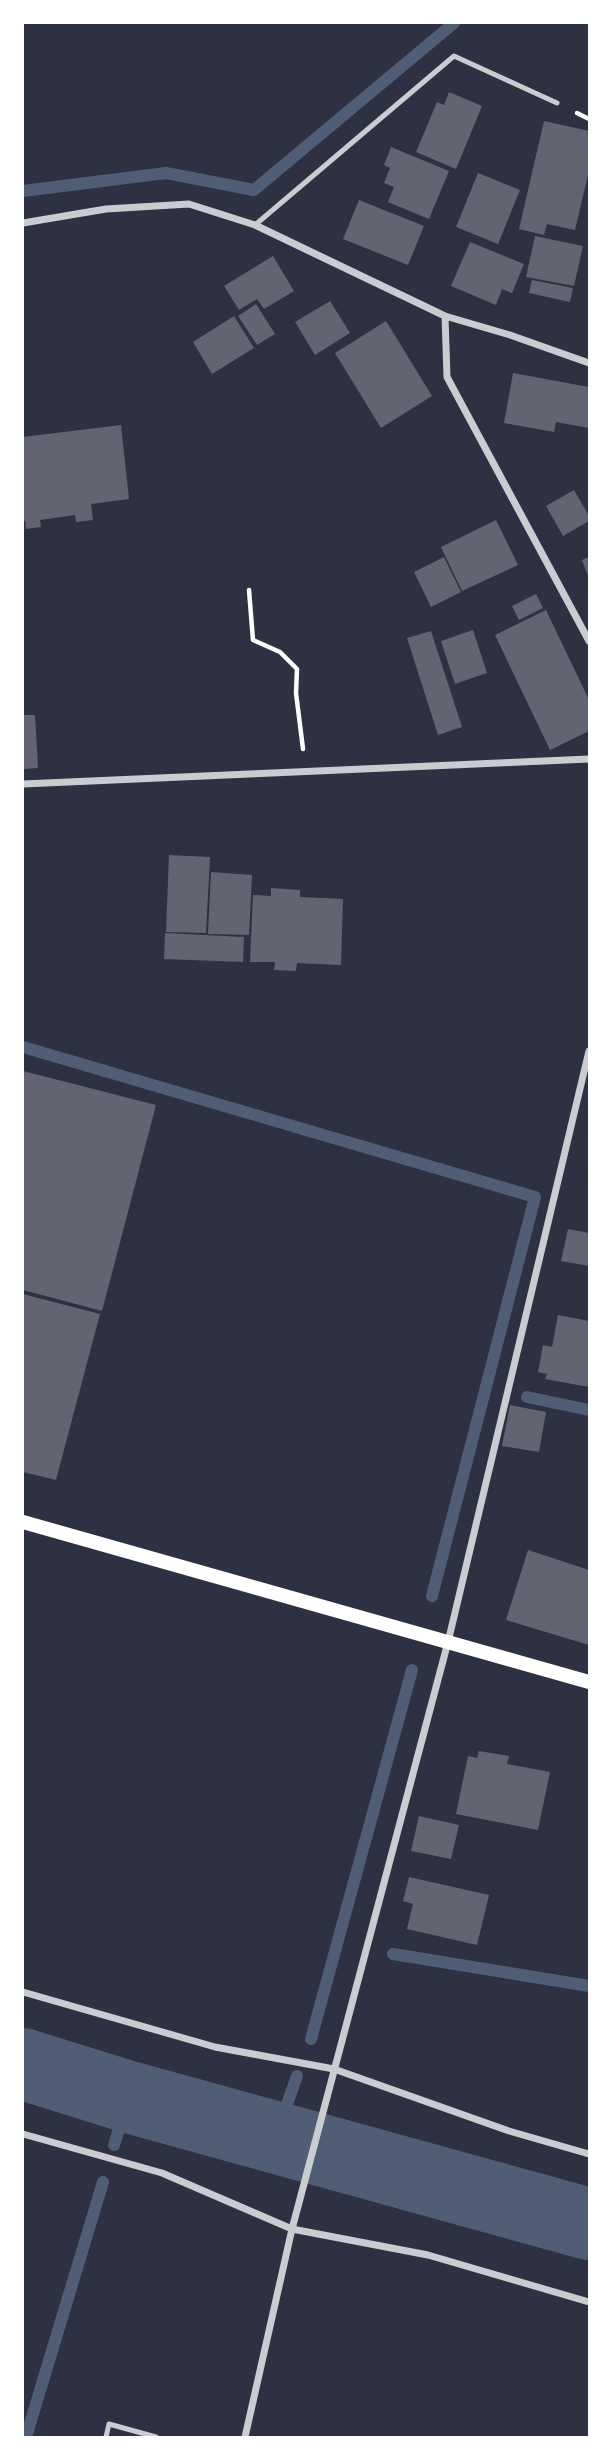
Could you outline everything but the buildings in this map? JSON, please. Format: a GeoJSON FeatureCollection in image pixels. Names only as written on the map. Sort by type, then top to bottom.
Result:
{"type":"FeatureCollection","features":[{"type":"Feature","properties":{"kind":"main road"},"geometry":{"type":"LineString","coordinates":[[23,1522],[589,1682]]}},
{"type":"Feature","properties":{"kind":"street"},"geometry":{"type":"LineString","coordinates":[[23,223],[106,209],[189,204],[255,225],[445,316],[510,335],[589,363]]}},
{"type":"Feature","properties":{"kind":"street"},"geometry":{"type":"LineString","coordinates":[[445,316],[447,377],[589,641]]}},
{"type":"Feature","properties":{"kind":"street"},"geometry":{"type":"LineString","coordinates":[[23,784],[589,759]]}},
{"type":"Feature","properties":{"kind":"street"},"geometry":{"type":"LineString","coordinates":[[245,2437],[292,2229],[448,1642],[589,1051]]}},
{"type":"Feature","properties":{"kind":"street"},"geometry":{"type":"LineString","coordinates":[[23,1992],[215,2047],[334,2069],[509,2131],[589,2154]]}},
{"type":"Feature","properties":{"kind":"street"},"geometry":{"type":"LineString","coordinates":[[23,2134],[162,2173],[292,2229],[428,2255],[589,2302]]}},
{"type":"Feature","properties":{"kind":"lane"},"geometry":{"type":"LineString","coordinates":[[255,225],[454,56],[556,103]]}},
{"type":"Feature","properties":{"kind":"lane"},"geometry":{"type":"LineString","coordinates":[[106,2437],[108,2424],[156,2437]]}},
{"type":"Feature","properties":{"kind":"path"},"geometry":{"type":"LineString","coordinates":[[248,590],[253,640],[280,652],[297,668],[296,693],[307,771]]}},
{"type":"Feature","properties":{"kind":"waterway"},"geometry":{"type":"LineString","coordinates":[[23,191],[166,173],[254,190],[454,23]]}},
{"type":"Feature","properties":{"kind":"waterway"},"geometry":{"type":"LineString","coordinates":[[23,1047],[535,1197],[432,1596]]}},
{"type":"Feature","properties":{"kind":"waterway"},"geometry":{"type":"LineString","coordinates":[[527,1397],[589,1410]]}},
{"type":"Feature","properties":{"kind":"waterway"},"geometry":{"type":"LineString","coordinates":[[311,2039],[412,1670]]}},
{"type":"Feature","properties":{"kind":"waterway"},"geometry":{"type":"LineString","coordinates":[[393,1954],[589,1986]]}},
{"type":"Feature","properties":{"kind":"waterway"},"geometry":{"type":"LineString","coordinates":[[23,2064],[129,2097],[589,2224]]}},
{"type":"Feature","properties":{"kind":"waterway"},"geometry":{"type":"LineString","coordinates":[[275,2138],[297,2076]]}},
{"type":"Feature","properties":{"kind":"waterway"},"geometry":{"type":"LineString","coordinates":[[114,2145],[129,2097]]}},
{"type":"Feature","properties":{"kind":"waterway"},"geometry":{"type":"LineString","coordinates":[[26,2437],[103,2182]]}}]}
